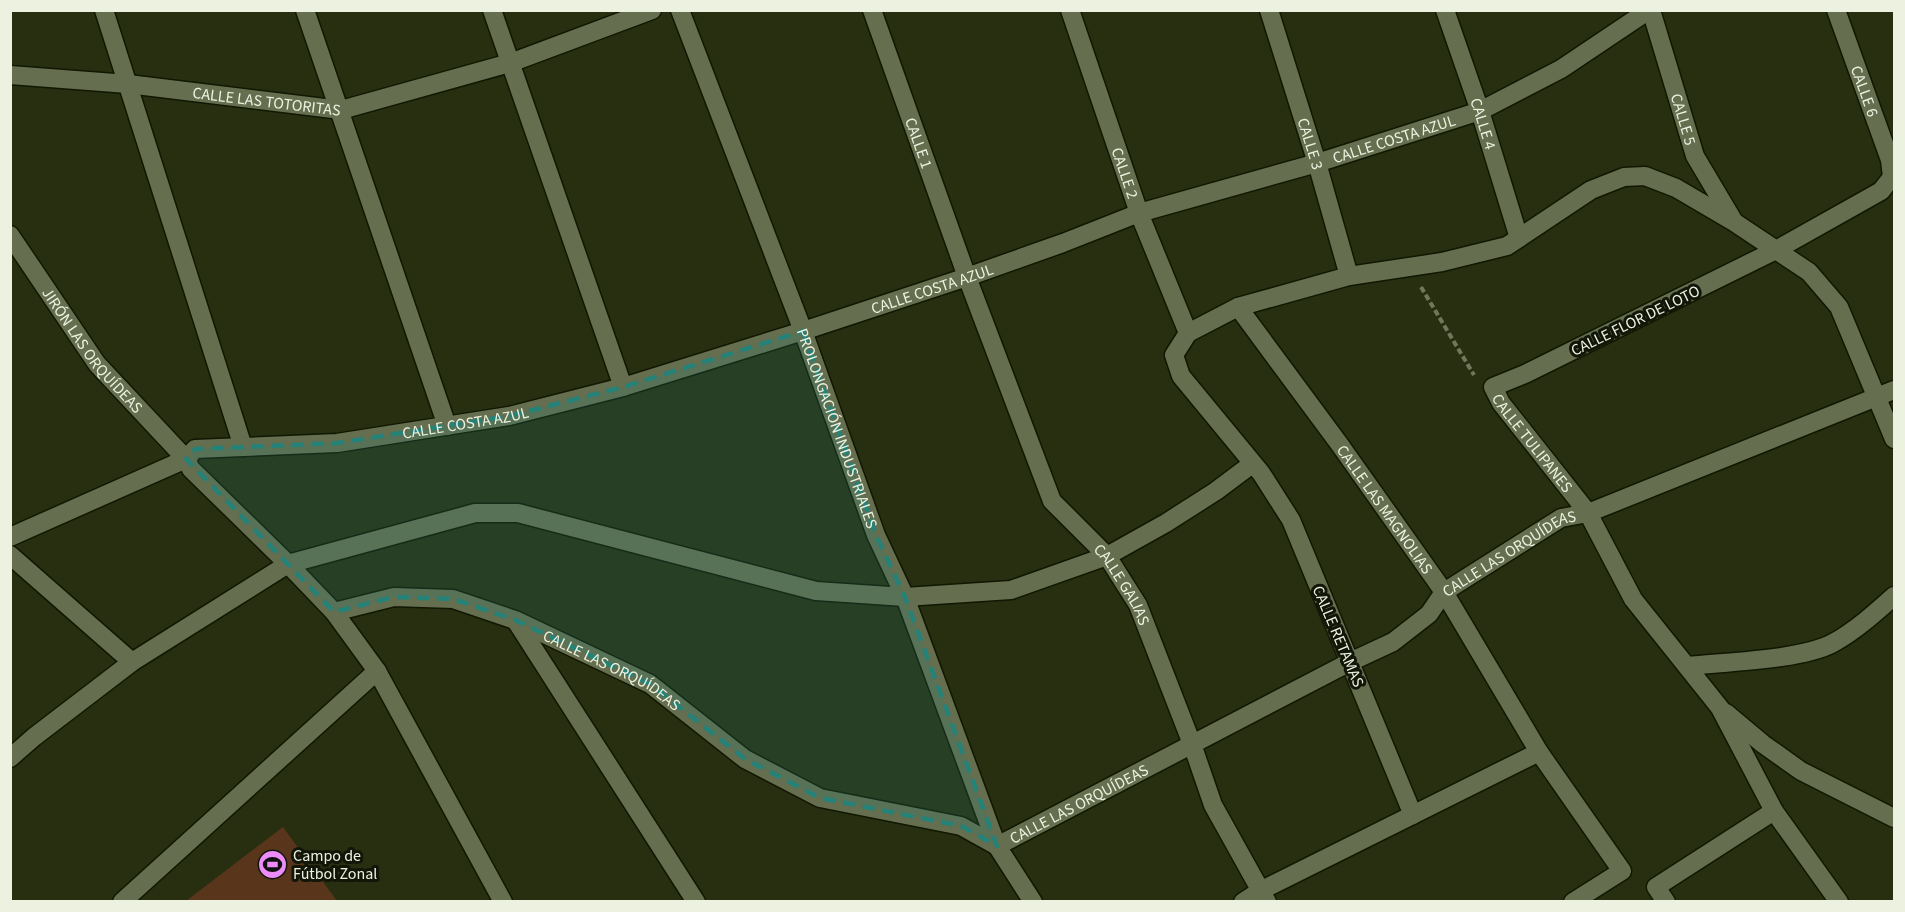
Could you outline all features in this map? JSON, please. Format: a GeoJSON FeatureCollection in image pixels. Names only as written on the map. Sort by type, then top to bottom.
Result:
{"type":"FeatureCollection","features":[{"type":"Feature","properties":{"kind":"street"},"geometry":{"type":"LineString","coordinates":[[104,10],[243,447]]}},
{"type":"Feature","properties":{"kind":"street"},"geometry":{"type":"LineString","coordinates":[[305,10],[447,426]]}},
{"type":"Feature","properties":{"kind":"street"},"geometry":{"type":"LineString","coordinates":[[492,10],[623,387]]}},
{"type":"Feature","properties":{"kind":"street","name":"CALLE LAS TOTORITAS"},"geometry":{"type":"LineString","coordinates":[[10,75],[128,84],[341,110],[510,63],[652,10]]}},
{"type":"Feature","properties":{"kind":"street","name":"PROLONGACIÓN INDUSTRIALES"},"geometry":{"type":"LineString","coordinates":[[680,10],[802,331],[876,535],[905,597],[997,846],[1033,902]]}},
{"type":"Feature","properties":{"kind":"street","name":"CALLE 1"},"geometry":{"type":"LineString","coordinates":[[872,10],[968,276]]}},
{"type":"Feature","properties":{"kind":"street","name":"CALLE 2"},"geometry":{"type":"LineString","coordinates":[[1070,10],[1139,213],[1188,333]]}},
{"type":"Feature","properties":{"kind":"street","name":"CALLE 3"},"geometry":{"type":"LineString","coordinates":[[1269,10],[1317,163],[1349,276]]}},
{"type":"Feature","properties":{"kind":"street","name":"CALLE 4"},"geometry":{"type":"LineString","coordinates":[[1445,10],[1480,111],[1519,238]]}},
{"type":"Feature","properties":{"kind":"street","name":"CALLE COSTA AZUL"},"geometry":{"type":"LineString","coordinates":[[10,537],[186,459],[195,449],[337,442],[509,416],[623,387],[802,331],[1064,243],[1139,213],[1317,163],[1480,111],[1561,69],[1650,10]]}},
{"type":"Feature","properties":{"kind":"street","name":"CALLE 5"},"geometry":{"type":"LineString","coordinates":[[1650,10],[1695,156],[1734,222]]}},
{"type":"Feature","properties":{"kind":"street","name":"CALLE 6"},"geometry":{"type":"LineString","coordinates":[[1776,250],[1881,191],[1892,177],[1890,160],[1843,13]]}},
{"type":"Feature","properties":{"kind":"street"},"geometry":{"type":"LineString","coordinates":[[1188,333],[1238,307],[1349,276],[1442,262],[1507,246],[1591,190],[1624,177],[1646,176],[1666,184],[1734,222],[1809,272],[1839,307],[1894,439]]}},
{"type":"Feature","properties":{"kind":"street","name":"JIRÓN LAS ORQUÍDEAS"},"geometry":{"type":"LineString","coordinates":[[13,247],[97,364],[186,459]]}},
{"type":"Feature","properties":{"kind":"street","name":"CALLE FLOR DE LOTO"},"geometry":{"type":"LineString","coordinates":[[1493,387],[1525,374],[1776,250]]}},
{"type":"Feature","properties":{"kind":"street","name":"CALLE GALIAS"},"geometry":{"type":"LineString","coordinates":[[968,276],[1052,501],[1107,556],[1138,605],[1213,805],[1264,896]]}},
{"type":"Feature","properties":{"kind":"street","name":"CALLE LAS MAGNOLIAS"},"geometry":{"type":"LineString","coordinates":[[1238,307],[1444,591],[1539,752],[1622,871],[1573,902]]}},
{"type":"Feature","properties":{"kind":"street","name":"CALLE RETAMAS"},"geometry":{"type":"LineString","coordinates":[[1188,333],[1174,355],[1181,376],[1260,473],[1291,520],[1413,815]]}},
{"type":"Feature","properties":{"kind":"street","name":"CALLE TULIPANES"},"geometry":{"type":"LineString","coordinates":[[1493,387],[1501,404],[1588,513],[1633,599],[1720,708],[1774,811],[1839,902]]}},
{"type":"Feature","properties":{"kind":"street","name":"CALLE LAS ORQUÍDEAS"},"geometry":{"type":"LineString","coordinates":[[333,612],[394,597],[453,599],[515,620],[650,684],[745,759],[820,798],[961,826],[997,846],[1350,662],[1393,642],[1429,614],[1444,591],[1561,518],[1588,513],[1894,390]]}},
{"type":"Feature","properties":{"kind":"street"},"geometry":{"type":"LineString","coordinates":[[186,459],[191,469],[288,564],[333,612],[377,671],[503,902]]}},
{"type":"Feature","properties":{"kind":"street"},"geometry":{"type":"LineString","coordinates":[[10,758],[132,662],[288,564],[475,513],[518,513],[816,591],[905,597],[1011,590],[1107,556],[1166,523],[1252,464]]}},
{"type":"Feature","properties":{"kind":"street"},"geometry":{"type":"LineString","coordinates":[[10,555],[132,662]]}},
{"type":"Feature","properties":{"kind":"street"},"geometry":{"type":"LineString","coordinates":[[1688,666],[1795,655],[1831,644],[1867,620],[1894,596]]}},
{"type":"Feature","properties":{"kind":"street"},"geometry":{"type":"LineString","coordinates":[[515,620],[696,902]]}},
{"type":"Feature","properties":{"kind":"street"},"geometry":{"type":"LineString","coordinates":[[122,902],[377,671]]}},
{"type":"Feature","properties":{"kind":"street","name":"CALLE TULIPANES"},"geometry":{"type":"LineString","coordinates":[[1720,708],[1763,744],[1801,771],[1894,818]]}},
{"type":"Feature","properties":{"kind":"street"},"geometry":{"type":"LineString","coordinates":[[1243,902],[1264,896],[1413,815],[1539,752]]}},
{"type":"Feature","properties":{"kind":"street"},"geometry":{"type":"LineString","coordinates":[[1661,894],[1774,811]]}},
{"type":"Feature","properties":{"kind":"path","name":"CALLE TULIPANES"},"geometry":{"type":"LineString","coordinates":[[1408,266],[1473,374],[1493,387]]}},
{"type":"Feature","properties":{"kind":"highlighted area"},"geometry":{"type":"Polygon","coordinates":[[[803,331],[876,535],[905,597],[997,846],[961,826],[820,798],[745,759],[650,684],[515,620],[453,599],[394,597],[334,612],[186,459],[195,449],[337,443],[509,416],[623,387],[803,331]]]}},
{"type":"Feature","properties":{"kind":"shaded area","name":"Campo de Fútbol Zonal"},"geometry":{"type":"Polygon","coordinates":[[[283,827],[337,901],[186,901],[283,827]]]}},
{"type":"Feature","properties":{"kind":"place","name":"Campo de Fútbol Zonal"},"geometry":{"type":"Point","coordinates":[272,864]}}]}
